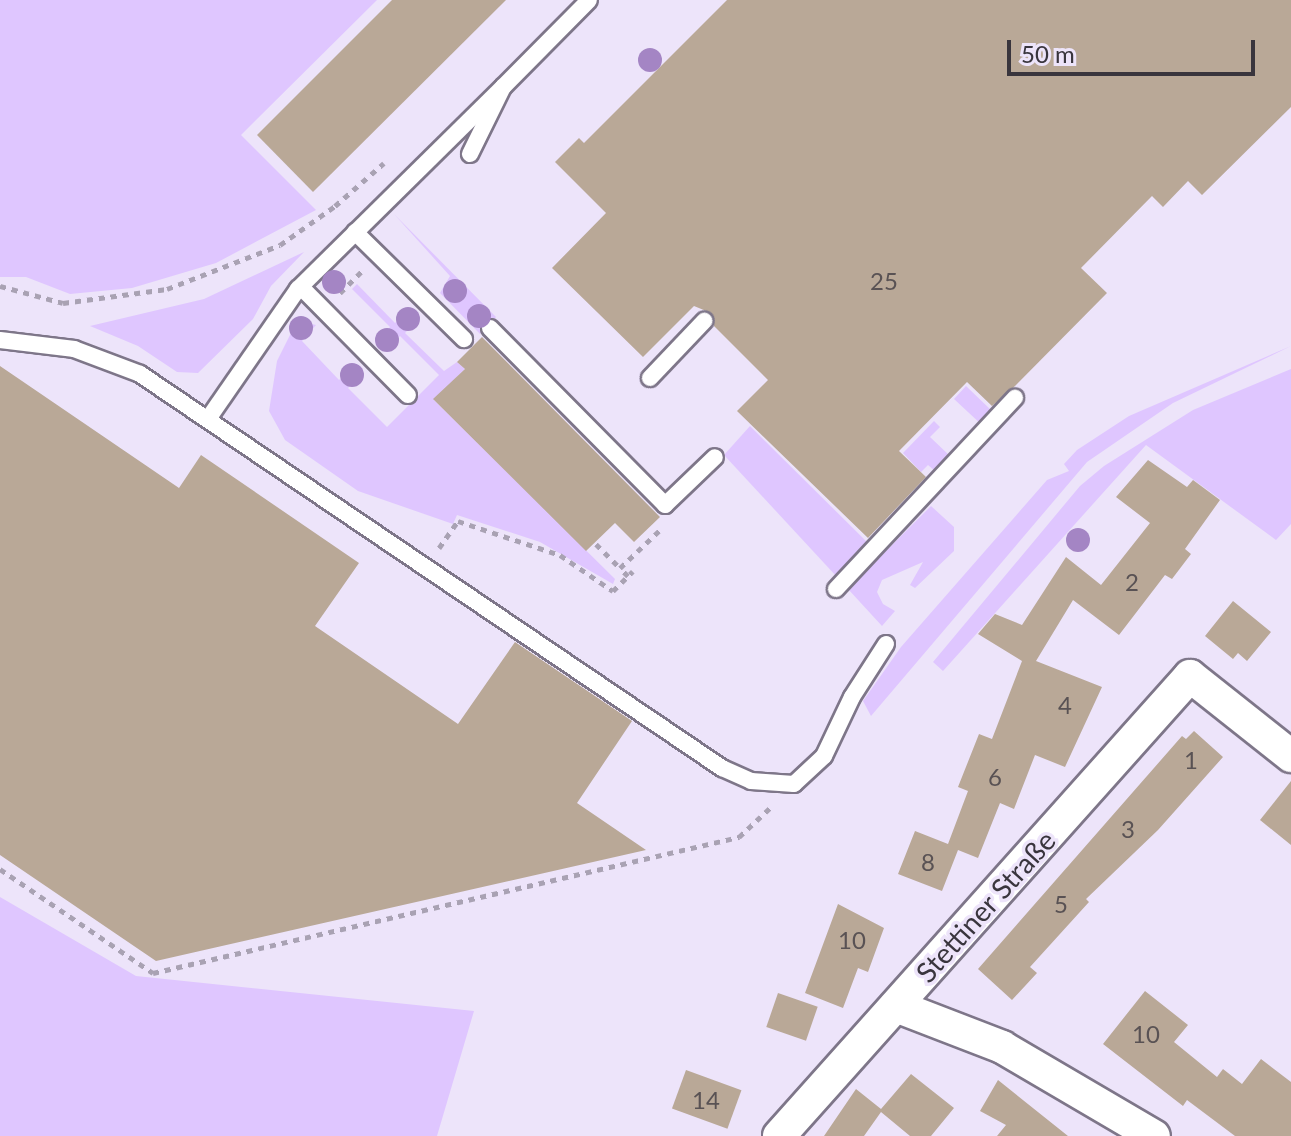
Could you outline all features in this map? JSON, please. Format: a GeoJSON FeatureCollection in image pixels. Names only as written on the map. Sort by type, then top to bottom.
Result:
{"type":"FeatureCollection","features":[{"type":"Feature","properties":{"kind":"street","name":"Stettiner Straße"},"geometry":{"type":"LineString","coordinates":[[779,1136],[1190,676],[1291,756]]}},
{"type":"Feature","properties":{"kind":"street"},"geometry":{"type":"LineString","coordinates":[[896,1006],[1002,1047],[1154,1136]]}},
{"type":"Feature","properties":{"kind":"lane"},"geometry":{"type":"LineString","coordinates":[[210,416],[301,287],[589,0]]}},
{"type":"Feature","properties":{"kind":"lane"},"geometry":{"type":"LineString","coordinates":[[470,154],[503,87]]}},
{"type":"Feature","properties":{"kind":"lane"},"geometry":{"type":"LineString","coordinates":[[355,232],[464,339]]}},
{"type":"Feature","properties":{"kind":"lane"},"geometry":{"type":"LineString","coordinates":[[301,287],[408,395]]}},
{"type":"Feature","properties":{"kind":"lane"},"geometry":{"type":"LineString","coordinates":[[650,378],[704,321]]}},
{"type":"Feature","properties":{"kind":"lane"},"geometry":{"type":"LineString","coordinates":[[490,328],[665,505],[715,457]]}},
{"type":"Feature","properties":{"kind":"lane"},"geometry":{"type":"LineString","coordinates":[[0,340],[38,341],[101,357],[210,416],[722,768],[751,781],[794,784],[824,756],[886,644]]}},
{"type":"Feature","properties":{"kind":"lane"},"geometry":{"type":"LineString","coordinates":[[836,589],[1015,398]]}},
{"type":"Feature","properties":{"kind":"path"},"geometry":{"type":"LineString","coordinates":[[0,286],[63,303],[126,298],[178,285],[280,245],[384,163]]}},
{"type":"Feature","properties":{"kind":"path"},"geometry":{"type":"LineString","coordinates":[[620,568],[675,515],[665,505]]}},
{"type":"Feature","properties":{"kind":"path"},"geometry":{"type":"LineString","coordinates":[[427,565],[458,521],[560,555],[613,591],[631,574],[620,568],[596,544]]}},
{"type":"Feature","properties":{"kind":"path"},"geometry":{"type":"LineString","coordinates":[[0,869],[153,973],[739,837],[794,784]]}},
{"type":"Feature","properties":{"kind":"shaded area"},"geometry":{"type":"Polygon","coordinates":[[[0,0],[377,0],[241,135],[316,210],[216,263],[132,288],[70,294],[26,277],[0,277],[0,0]]]}},
{"type":"Feature","properties":{"kind":"shaded area"},"geometry":{"type":"Polygon","coordinates":[[[394,214],[496,317],[480,334],[440,293],[450,276],[394,214]]]}},
{"type":"Feature","properties":{"kind":"shaded area"},"geometry":{"type":"Polygon","coordinates":[[[304,252],[271,286],[253,319],[198,373],[177,372],[138,346],[90,326],[204,299],[304,252]]]}},
{"type":"Feature","properties":{"kind":"shaded area"},"geometry":{"type":"Polygon","coordinates":[[[357,284],[395,323],[411,308],[420,317],[405,333],[444,371],[457,362],[465,369],[434,400],[615,579],[613,584],[540,542],[457,515],[453,524],[358,491],[285,440],[269,411],[277,361],[297,321],[316,325],[302,341],[339,380],[355,365],[363,373],[348,388],[387,427],[439,375],[400,336],[384,351],[376,343],[390,327],[352,289],[357,284]]]}},
{"type":"Feature","properties":{"kind":"shaded area"},"geometry":{"type":"Polygon","coordinates":[[[1291,346],[1173,403],[1087,462],[871,716],[863,701],[901,647],[1047,480],[1069,471],[1064,464],[1077,450],[1129,416],[1291,346]]]}},
{"type":"Feature","properties":{"kind":"shaded area"},"geometry":{"type":"Polygon","coordinates":[[[1291,369],[1291,524],[1276,540],[1146,445],[943,671],[933,662],[1080,486],[1104,466],[1193,410],[1291,369]]]}},
{"type":"Feature","properties":{"kind":"shaded area"},"geometry":{"type":"Polygon","coordinates":[[[966,386],[991,410],[1000,408],[983,426],[954,399],[966,386]]]}},
{"type":"Feature","properties":{"kind":"shaded area"},"geometry":{"type":"Polygon","coordinates":[[[934,421],[940,427],[930,437],[950,456],[935,471],[928,465],[921,472],[903,453],[934,421]]]}},
{"type":"Feature","properties":{"kind":"shaded area"},"geometry":{"type":"Polygon","coordinates":[[[750,426],[871,546],[837,577],[724,455],[750,426]]]}},
{"type":"Feature","properties":{"kind":"shaded area"},"geometry":{"type":"Polygon","coordinates":[[[931,506],[954,527],[954,551],[915,588],[910,585],[923,562],[882,580],[877,592],[883,604],[895,611],[882,626],[848,589],[931,506]]]}},
{"type":"Feature","properties":{"kind":"shaded area"},"geometry":{"type":"Polygon","coordinates":[[[0,897],[136,976],[474,1011],[437,1136],[0,1136],[0,897]]]}},
{"type":"Feature","properties":{"kind":"building"},"geometry":{"type":"Polygon","coordinates":[[[392,0],[506,0],[313,192],[257,135],[392,0]]]}},
{"type":"Feature","properties":{"kind":"building"},"geometry":{"type":"Polygon","coordinates":[[[727,0],[1291,0],[1291,107],[1202,195],[1188,181],[1163,207],[1152,196],[1081,268],[1107,293],[1014,387],[992,406],[967,382],[899,451],[926,477],[868,538],[737,411],[768,380],[714,326],[711,313],[694,306],[643,357],[552,268],[606,213],[555,162],[579,138],[584,143],[727,0]]]}},
{"type":"Feature","properties":{"kind":"building"},"geometry":{"type":"Polygon","coordinates":[[[482,337],[660,517],[634,542],[615,523],[586,551],[433,399],[465,369],[457,362],[482,337]]]}},
{"type":"Feature","properties":{"kind":"building"},"geometry":{"type":"Polygon","coordinates":[[[0,366],[179,488],[201,455],[359,563],[315,626],[458,724],[515,642],[632,721],[577,803],[646,850],[156,961],[0,855],[0,366]]]}},
{"type":"Feature","properties":{"kind":"building"},"geometry":{"type":"Polygon","coordinates":[[[1148,460],[1187,487],[1193,480],[1220,500],[1185,549],[1191,554],[1172,579],[1165,575],[1119,635],[1073,600],[1036,661],[1102,687],[1065,767],[1035,755],[1014,809],[1000,803],[978,858],[958,850],[942,891],[898,874],[915,831],[948,844],[968,791],[958,787],[979,734],[992,739],[1022,661],[978,634],[995,614],[1022,625],[1066,557],[1101,585],[1150,523],[1116,497],[1148,460]]]}},
{"type":"Feature","properties":{"kind":"building"},"geometry":{"type":"Polygon","coordinates":[[[1233,601],[1271,632],[1247,661],[1238,653],[1233,659],[1205,636],[1233,601]]]}},
{"type":"Feature","properties":{"kind":"building"},"geometry":{"type":"Polygon","coordinates":[[[1194,731],[1223,757],[1158,830],[1086,899],[1089,902],[1030,967],[1037,973],[1012,1000],[978,969],[1182,736],[1186,739],[1194,731]]]}},
{"type":"Feature","properties":{"kind":"building"},"geometry":{"type":"Polygon","coordinates":[[[1291,781],[1291,845],[1260,820],[1291,781]]]}},
{"type":"Feature","properties":{"kind":"building"},"geometry":{"type":"Polygon","coordinates":[[[838,904],[884,928],[868,972],[858,968],[843,1008],[805,993],[838,904]]]}},
{"type":"Feature","properties":{"kind":"building"},"geometry":{"type":"Polygon","coordinates":[[[1145,991],[1188,1025],[1174,1042],[1217,1077],[1223,1069],[1242,1084],[1261,1059],[1291,1082],[1291,1136],[1235,1136],[1187,1100],[1183,1106],[1103,1044],[1145,991]]]}},
{"type":"Feature","properties":{"kind":"building"},"geometry":{"type":"Polygon","coordinates":[[[778,993],[818,1007],[806,1041],[766,1027],[778,993]]]}},
{"type":"Feature","properties":{"kind":"building"},"geometry":{"type":"Polygon","coordinates":[[[686,1070],[741,1090],[727,1129],[672,1109],[686,1070]]]}},
{"type":"Feature","properties":{"kind":"building"},"geometry":{"type":"Polygon","coordinates":[[[911,1074],[954,1108],[931,1136],[910,1136],[881,1112],[864,1136],[824,1136],[856,1089],[881,1109],[911,1074]]]}},
{"type":"Feature","properties":{"kind":"building"},"geometry":{"type":"Polygon","coordinates":[[[998,1080],[1068,1136],[997,1136],[1006,1125],[980,1111],[998,1080]]]}}]}
